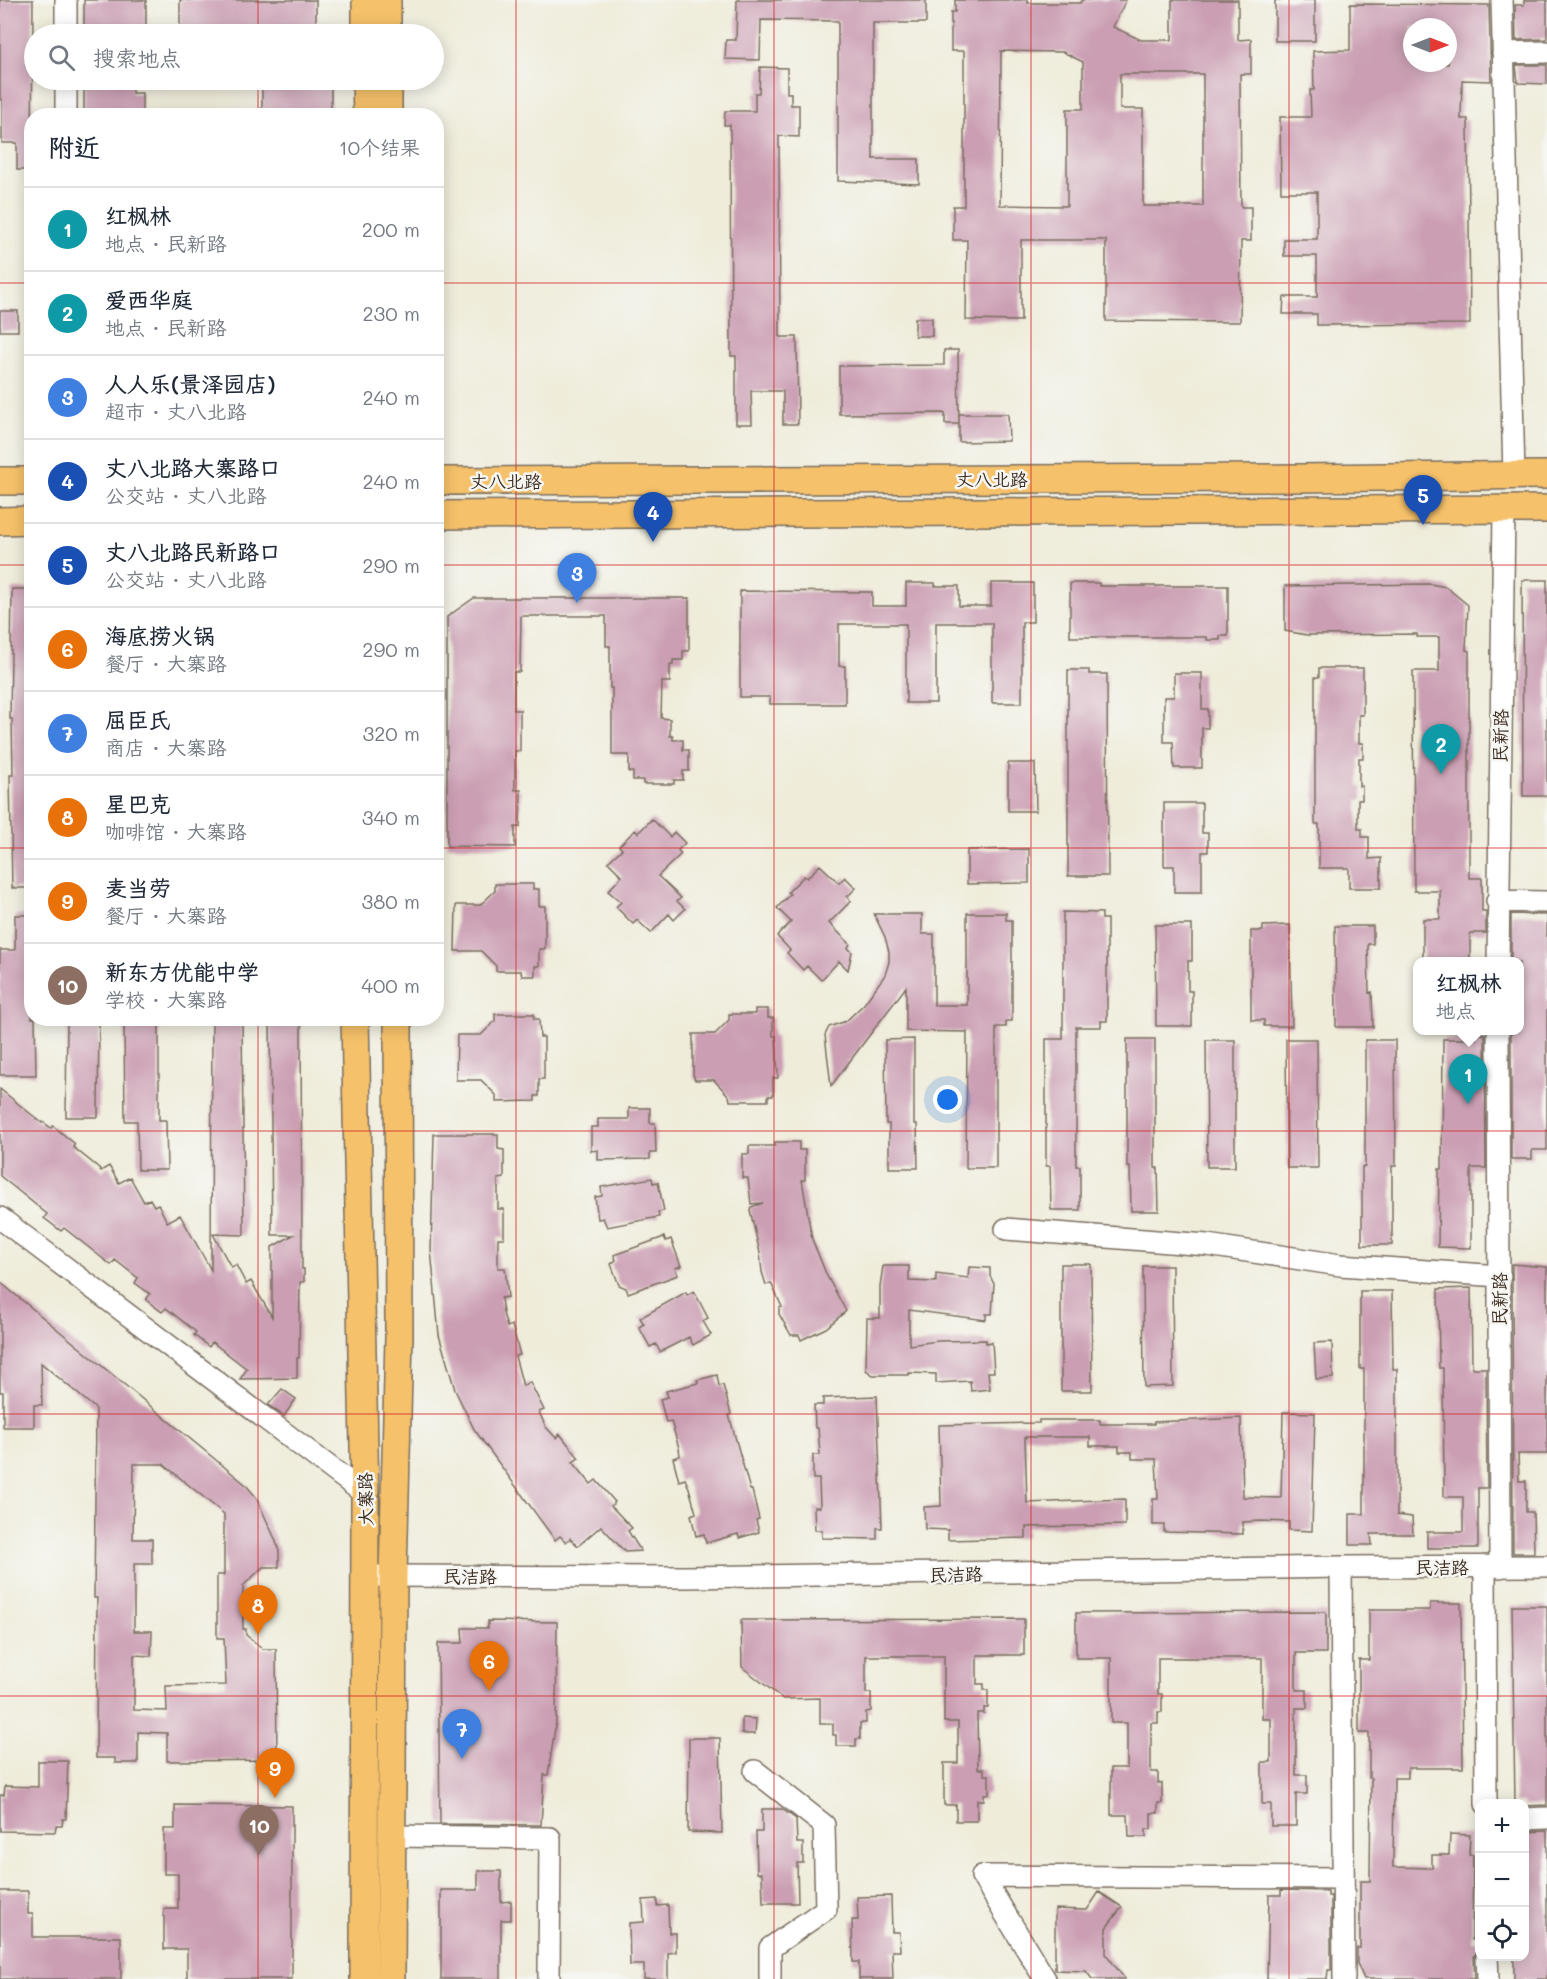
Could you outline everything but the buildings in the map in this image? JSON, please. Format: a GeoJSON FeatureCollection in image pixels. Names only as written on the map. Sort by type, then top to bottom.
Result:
{"type":"FeatureCollection","features":[{"type":"Feature","properties":{"kind":"main road"},"geometry":{"type":"LineString","coordinates":[[366,0],[366,24]]}},
{"type":"Feature","properties":{"kind":"main road"},"geometry":{"type":"LineString","coordinates":[[387,0],[387,24]]}},
{"type":"Feature","properties":{"kind":"main road"},"geometry":{"type":"LineString","coordinates":[[366,90],[367,108]]}},
{"type":"Feature","properties":{"kind":"main road"},"geometry":{"type":"LineString","coordinates":[[388,90],[388,108]]}},
{"type":"Feature","properties":{"kind":"main road","name":"丈八北路"},"geometry":{"type":"LineString","coordinates":[[444,481],[1547,475]]}},
{"type":"Feature","properties":{"kind":"main road"},"geometry":{"type":"LineString","coordinates":[[0,481],[24,481]]}},
{"type":"Feature","properties":{"kind":"main road","name":"丈八北路"},"geometry":{"type":"LineString","coordinates":[[444,515],[1547,509]]}},
{"type":"Feature","properties":{"kind":"main road"},"geometry":{"type":"LineString","coordinates":[[0,520],[24,520]]}},
{"type":"Feature","properties":{"kind":"main road","name":"大寨路"},"geometry":{"type":"LineString","coordinates":[[355,1026],[365,1494],[364,1979]]}},
{"type":"Feature","properties":{"kind":"main road","name":"大寨路"},"geometry":{"type":"LineString","coordinates":[[391,1979],[393,1576],[399,1337],[398,1026]]}},
{"type":"Feature","properties":{"kind":"street"},"geometry":{"type":"LineString","coordinates":[[66,0],[66,24]]}},
{"type":"Feature","properties":{"kind":"street"},"geometry":{"type":"LineString","coordinates":[[1502,0],[1514,476]]}},
{"type":"Feature","properties":{"kind":"street"},"geometry":{"type":"LineString","coordinates":[[1503,53],[1547,52]]}},
{"type":"Feature","properties":{"kind":"street"},"geometry":{"type":"LineString","coordinates":[[66,90],[66,108]]}},
{"type":"Feature","properties":{"kind":"street","name":"民新路"},"geometry":{"type":"LineString","coordinates":[[1498,957],[1503,510]]}},
{"type":"Feature","properties":{"kind":"street"},"geometry":{"type":"LineString","coordinates":[[1497,901],[1547,902]]}},
{"type":"Feature","properties":{"kind":"street","name":"民新路"},"geometry":{"type":"LineString","coordinates":[[1486,1799],[1500,1276],[1498,1035]]}},
{"type":"Feature","properties":{"kind":"street"},"geometry":{"type":"LineString","coordinates":[[0,1218],[365,1494]]}},
{"type":"Feature","properties":{"kind":"street"},"geometry":{"type":"LineString","coordinates":[[1006,1229],[1207,1245],[1340,1265],[1500,1276]]}},
{"type":"Feature","properties":{"kind":"street","name":"民洁路"},"geometry":{"type":"LineString","coordinates":[[365,1575],[795,1576],[1547,1566]]}},
{"type":"Feature","properties":{"kind":"street"},"geometry":{"type":"LineString","coordinates":[[1341,1567],[1344,1979]]}},
{"type":"Feature","properties":{"kind":"street"},"geometry":{"type":"LineString","coordinates":[[755,1771],[824,1825],[826,1909],[770,1948],[770,1979]]}},
{"type":"Feature","properties":{"kind":"street"},"geometry":{"type":"LineString","coordinates":[[1529,1819],[1547,1818]]}},
{"type":"Feature","properties":{"kind":"street"},"geometry":{"type":"LineString","coordinates":[[392,1836],[550,1838],[549,1979]]}},
{"type":"Feature","properties":{"kind":"street"},"geometry":{"type":"LineString","coordinates":[[1045,1979],[982,1876],[1343,1878]]}},
{"type":"Feature","properties":{"kind":"street"},"geometry":{"type":"LineString","coordinates":[[1487,1961],[1488,1979]]}},
{"type":"Feature","properties":{"kind":"place","name":"丈八北路民新路口"},"geometry":{"type":"Point","coordinates":[1423,525]}},
{"type":"Feature","properties":{"kind":"place","name":"丈八北路大寨路口"},"geometry":{"type":"Point","coordinates":[653,542]}},
{"type":"Feature","properties":{"kind":"place","name":"人人乐(景泽园店)"},"geometry":{"type":"Point","coordinates":[577,603]}},
{"type":"Feature","properties":{"kind":"place","name":"爱西华庭"},"geometry":{"type":"Point","coordinates":[1441,774]}},
{"type":"Feature","properties":{"kind":"place","name":"红枫林"},"geometry":{"type":"Point","coordinates":[1468,1104]}},
{"type":"Feature","properties":{"kind":"place","name":"星巴克"},"geometry":{"type":"Point","coordinates":[258,1635]}},
{"type":"Feature","properties":{"kind":"place","name":"海底捞火锅"},"geometry":{"type":"Point","coordinates":[489,1691]}},
{"type":"Feature","properties":{"kind":"place","name":"屈臣氏"},"geometry":{"type":"Point","coordinates":[462,1759]}},
{"type":"Feature","properties":{"kind":"place","name":"麦当劳"},"geometry":{"type":"Point","coordinates":[275,1798]}},
{"type":"Feature","properties":{"kind":"place","name":"新东方优能中学"},"geometry":{"type":"Point","coordinates":[259,1855]}}]}
